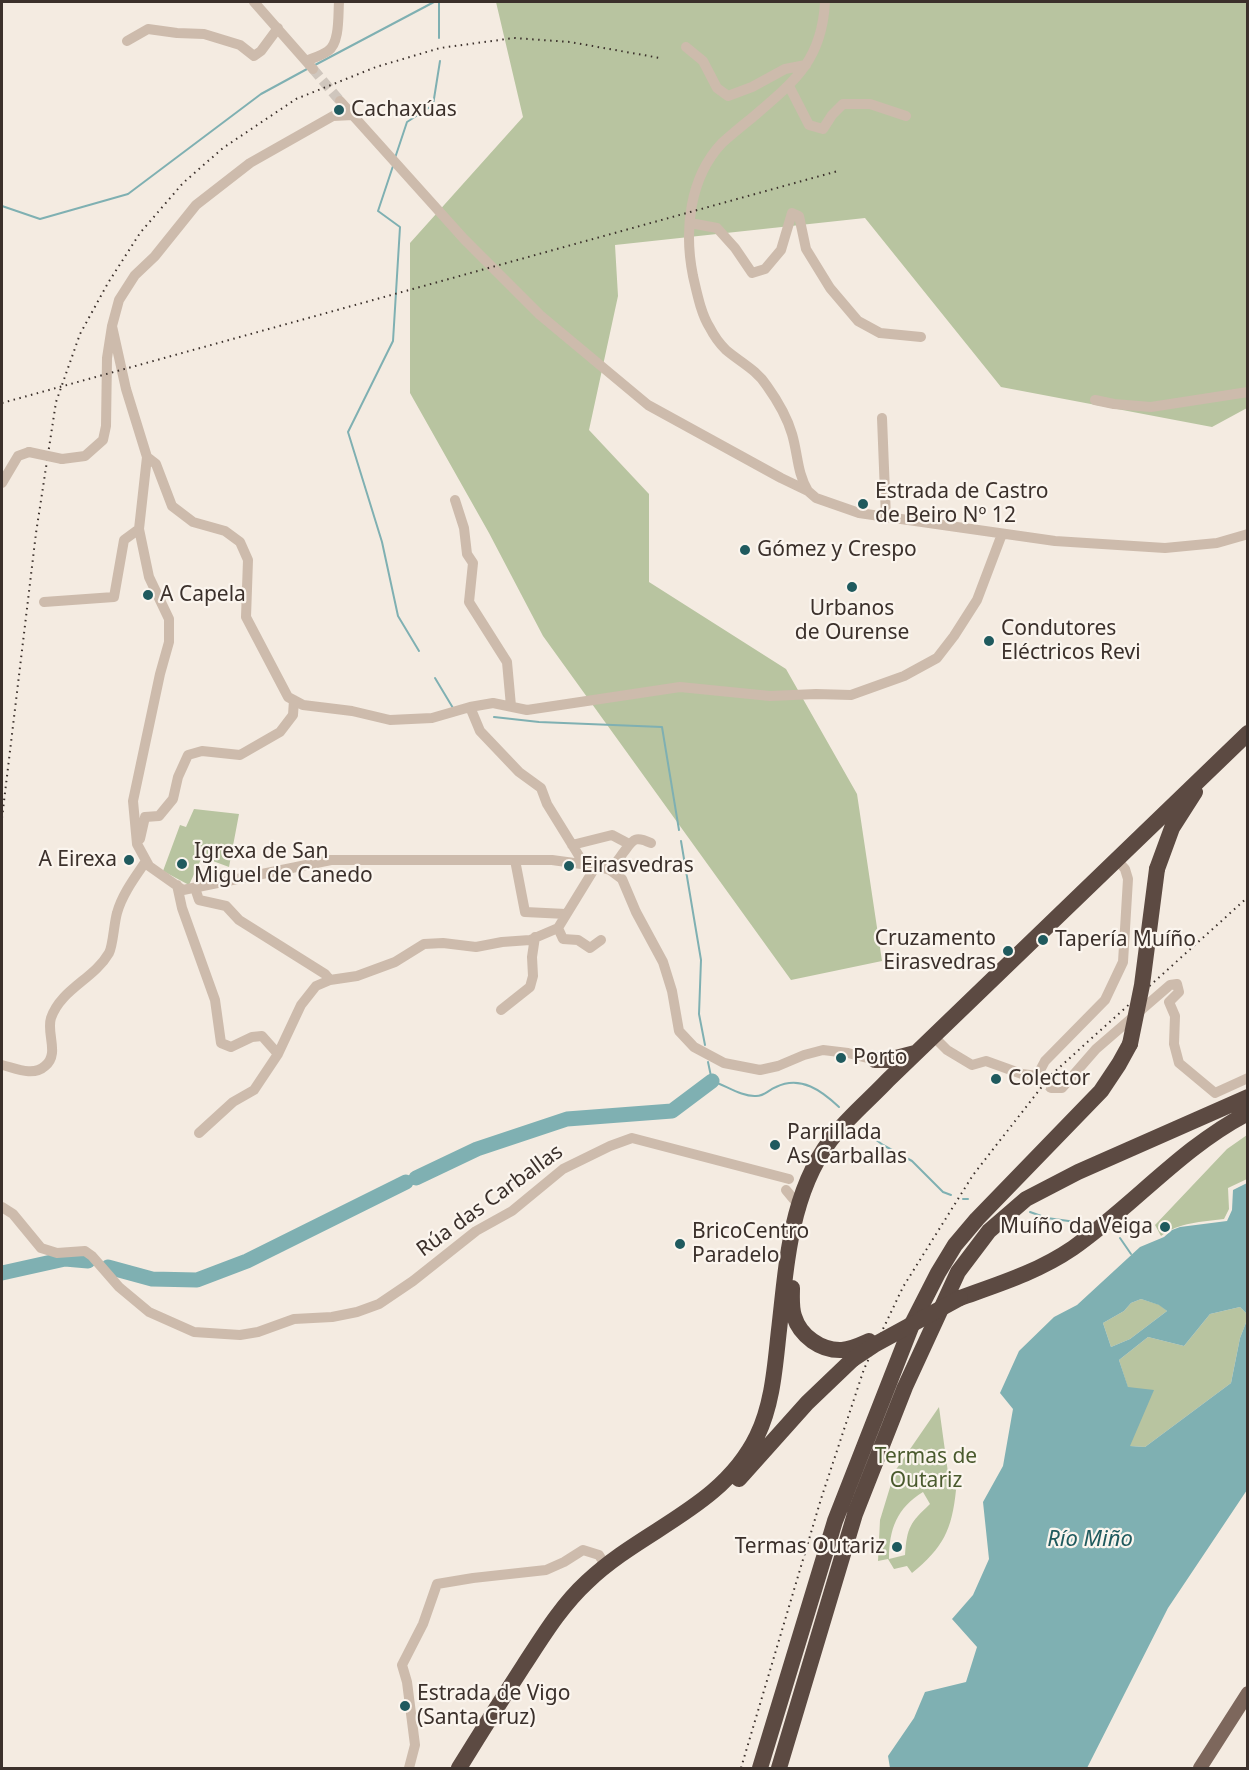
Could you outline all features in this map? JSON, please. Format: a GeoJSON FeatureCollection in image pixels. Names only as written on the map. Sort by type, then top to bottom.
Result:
{"type":"FeatureCollection","features":[{"type":"Feature","properties":{"kind":"highway"},"geometry":{"type":"LineString","coordinates":[[459,1768],[551,1622],[585,1584],[605,1565],[684,1514],[721,1486],[741,1464],[758,1435],[768,1407],[787,1258],[811,1174],[836,1133],[888,1080],[1248,733]]}},
{"type":"Feature","properties":{"kind":"highway"},"geometry":{"type":"LineString","coordinates":[[760,1768],[834,1521],[913,1322],[955,1245],[977,1219],[1101,1091],[1130,1044],[1142,985],[1157,869],[1172,828],[1194,794],[1226,754]]}},
{"type":"Feature","properties":{"kind":"highway"},"geometry":{"type":"LineString","coordinates":[[875,1060],[888,1060],[918,1051]]}},
{"type":"Feature","properties":{"kind":"highway"},"geometry":{"type":"LineString","coordinates":[[875,1060],[886,1068],[888,1080]]}},
{"type":"Feature","properties":{"kind":"highway"},"geometry":{"type":"LineString","coordinates":[[779,1768],[855,1514],[904,1387],[958,1272],[989,1231],[1026,1199],[1078,1172],[1248,1097]]}},
{"type":"Feature","properties":{"kind":"highway"},"geometry":{"type":"LineString","coordinates":[[801,1209],[792,1286],[792,1305],[797,1323],[807,1337],[827,1348],[849,1349],[913,1317],[1020,1277],[1049,1263],[1074,1248],[1170,1168],[1232,1121],[1248,1113]]}},
{"type":"Feature","properties":{"kind":"highway"},"geometry":{"type":"LineString","coordinates":[[469,1768],[541,1648],[573,1605],[600,1579],[629,1557],[713,1503],[748,1471],[807,1403],[853,1359],[882,1340],[960,1298]]}},
{"type":"Feature","properties":{"kind":"main road"},"geometry":{"type":"LineString","coordinates":[[1200,1768],[1248,1693]]}},
{"type":"Feature","properties":{"kind":"street"},"geometry":{"type":"LineString","coordinates":[[254,2],[309,65],[332,48],[339,2]]}},
{"type":"Feature","properties":{"kind":"street"},"geometry":{"type":"LineString","coordinates":[[808,491],[800,473],[790,428],[767,384],[758,373],[725,349],[708,326],[696,292],[690,259],[690,212],[695,192],[709,162],[722,144],[789,86],[806,65],[818,42],[825,2]]}},
{"type":"Feature","properties":{"kind":"street"},"geometry":{"type":"LineString","coordinates":[[127,41],[148,29],[204,34],[240,45],[254,56],[261,51],[278,28]]}},
{"type":"Feature","properties":{"kind":"street"},"geometry":{"type":"LineString","coordinates":[[686,47],[703,61],[717,88],[728,96],[752,87],[785,69],[806,65]]}},
{"type":"Feature","properties":{"kind":"street"},"geometry":{"type":"LineString","coordinates":[[789,86],[809,126],[823,129],[831,115],[843,104],[870,104],[906,116]]}},
{"type":"Feature","properties":{"kind":"street"},"geometry":{"type":"LineString","coordinates":[[340,101],[464,239],[540,315],[648,405],[780,478],[808,491],[816,498],[859,513],[886,518],[1055,541],[1165,548],[1217,543],[1248,534]]}},
{"type":"Feature","properties":{"kind":"street"},"geometry":{"type":"LineString","coordinates":[[2,483],[18,456],[29,452],[62,459],[85,456],[103,440],[106,426],[107,358],[119,300],[135,275],[155,255],[196,205],[250,163],[293,137],[333,116],[353,115]]}},
{"type":"Feature","properties":{"kind":"street"},"geometry":{"type":"LineString","coordinates":[[690,224],[717,228],[735,248],[752,273],[765,269],[781,250],[792,213],[799,216],[806,249],[831,288],[858,321],[880,333],[921,337]]}},
{"type":"Feature","properties":{"kind":"street"},"geometry":{"type":"LineString","coordinates":[[112,326],[126,389],[147,457],[139,530],[149,577],[170,619],[169,642],[133,801],[138,846],[149,866],[183,890],[331,860],[552,860],[610,870],[622,879],[636,912],[663,962],[672,992],[679,1031],[694,1047],[724,1062],[760,1070],[823,1050],[875,1060]]}},
{"type":"Feature","properties":{"kind":"street"},"geometry":{"type":"LineString","coordinates":[[1095,400],[1151,407],[1248,392]]}},
{"type":"Feature","properties":{"kind":"street"},"geometry":{"type":"LineString","coordinates":[[882,418],[886,518]]}},
{"type":"Feature","properties":{"kind":"street"},"geometry":{"type":"LineString","coordinates":[[147,457],[156,464],[172,506],[193,522],[225,531],[240,542],[248,560],[246,617],[288,697],[303,705],[351,711],[390,720],[432,718],[493,703],[527,710],[681,687],[770,696],[851,695],[904,676],[937,658],[977,600],[1002,534]]}},
{"type":"Feature","properties":{"kind":"street"},"geometry":{"type":"LineString","coordinates":[[455,500],[464,528],[467,554],[473,563],[469,602],[507,662],[512,706]]}},
{"type":"Feature","properties":{"kind":"street"},"geometry":{"type":"LineString","coordinates":[[44,602],[114,597],[124,540],[139,530]]}},
{"type":"Feature","properties":{"kind":"street"},"geometry":{"type":"LineString","coordinates":[[138,846],[145,818],[159,816],[173,799],[178,777],[188,755],[202,751],[240,755],[280,732],[293,715],[294,700]]}},
{"type":"Feature","properties":{"kind":"street"},"geometry":{"type":"LineString","coordinates":[[470,707],[480,731],[519,772],[541,788],[547,804],[573,845],[590,865]]}},
{"type":"Feature","properties":{"kind":"street"},"geometry":{"type":"LineString","coordinates":[[573,845],[612,835],[629,844]]}},
{"type":"Feature","properties":{"kind":"street"},"geometry":{"type":"LineString","coordinates":[[610,870],[635,839],[641,838],[651,843]]}},
{"type":"Feature","properties":{"kind":"street"},"geometry":{"type":"LineString","coordinates":[[515,860],[525,912],[566,914]]}},
{"type":"Feature","properties":{"kind":"street"},"geometry":{"type":"LineString","coordinates":[[934,1037],[947,1050],[972,1065],[986,1061],[1022,1074],[1036,1076],[1045,1061],[1105,1000],[1123,962],[1128,879],[1125,869],[1117,860]]}},
{"type":"Feature","properties":{"kind":"street"},"geometry":{"type":"LineString","coordinates":[[2,1065],[30,1072],[48,1065],[52,1055],[50,1021],[57,1006],[68,993],[98,967],[110,952],[117,910],[146,861]]}},
{"type":"Feature","properties":{"kind":"street"},"geometry":{"type":"LineString","coordinates":[[199,1133],[233,1102],[254,1090],[278,1054],[301,1005],[316,986],[330,980],[357,976],[395,962],[424,944],[443,943],[476,947],[535,937],[558,928],[590,865]]}},
{"type":"Feature","properties":{"kind":"street"},"geometry":{"type":"LineString","coordinates":[[177,885],[182,908],[215,1000],[221,1043],[231,1047],[252,1037],[262,1036],[278,1054]]}},
{"type":"Feature","properties":{"kind":"street"},"geometry":{"type":"LineString","coordinates":[[195,888],[199,900],[226,906],[240,920],[325,974],[330,980]]}},
{"type":"Feature","properties":{"kind":"street"},"geometry":{"type":"LineString","coordinates":[[558,928],[563,939],[578,940],[590,948],[601,940]]}},
{"type":"Feature","properties":{"kind":"street"},"geometry":{"type":"LineString","coordinates":[[501,1010],[530,987],[534,976],[532,957],[535,937]]}},
{"type":"Feature","properties":{"kind":"street"},"geometry":{"type":"LineString","coordinates":[[1051,1088],[1062,1088],[1096,1049],[1170,985],[1177,984],[1179,992],[1169,1002],[1175,1016],[1174,1044],[1179,1063],[1215,1093],[1248,1078]]}},
{"type":"Feature","properties":{"kind":"street","name":"Rúa das Carballas"},"geometry":{"type":"LineString","coordinates":[[2,1207],[13,1214],[41,1248],[57,1253],[85,1251],[92,1256],[119,1287],[148,1312],[194,1332],[240,1335],[258,1332],[289,1321],[357,1312],[379,1304],[413,1281],[476,1231],[512,1211],[563,1169],[632,1138],[787,1185],[791,1198],[801,1209]]}},
{"type":"Feature","properties":{"kind":"street"},"geometry":{"type":"LineString","coordinates":[[409,1768],[415,1745],[402,1665],[423,1624],[437,1584],[546,1570],[583,1550],[599,1555],[605,1565]]}},
{"type":"Feature","properties":{"kind":"green space"},"geometry":{"type":"Polygon","coordinates":[[[496,2],[1247,2],[1247,408],[1212,427],[1001,387],[865,218],[615,245],[618,296],[589,430],[649,494],[649,582],[786,669],[857,794],[882,961],[791,980],[543,636],[489,533],[410,393],[410,243],[523,117],[496,2]]]}},
{"type":"Feature","properties":{"kind":"green space"},"geometry":{"type":"Polygon","coordinates":[[[194,809],[239,814],[229,867],[202,857],[189,885],[163,871],[180,825],[186,827],[194,809]]]}},
{"type":"Feature","properties":{"kind":"green space"},"geometry":{"type":"Polygon","coordinates":[[[1247,1135],[1247,1179],[1228,1188],[1229,1209],[1224,1219],[1183,1225],[1161,1236],[1155,1225],[1227,1149],[1247,1135]]]}},
{"type":"Feature","properties":{"kind":"green space"},"geometry":{"type":"Polygon","coordinates":[[[1141,1299],[1160,1305],[1167,1311],[1130,1339],[1111,1347],[1103,1323],[1124,1311],[1131,1303],[1141,1299]]]}},
{"type":"Feature","properties":{"kind":"green space"},"geometry":{"type":"Polygon","coordinates":[[[1240,1307],[1247,1314],[1247,1320],[1240,1338],[1231,1383],[1145,1447],[1129,1446],[1128,1388],[1119,1360],[1148,1337],[1184,1346],[1210,1314],[1240,1307]]]}},
{"type":"Feature","properties":{"kind":"green space","name":"Termas de Outariz"},"geometry":{"type":"Polygon","coordinates":[[[939,1407],[949,1480],[956,1490],[954,1504],[944,1537],[923,1564],[912,1573],[907,1566],[894,1569],[888,1559],[878,1561],[880,1520],[895,1471],[939,1407]],[[923,1492],[901,1512],[893,1529],[889,1559],[905,1555],[911,1526],[930,1504],[923,1492]]]}},
{"type":"Feature","properties":{"kind":"water","name":"Río Miño"},"geometry":{"type":"Polygon","coordinates":[[[1247,1183],[1247,1314],[1240,1307],[1210,1314],[1184,1346],[1148,1337],[1119,1360],[1128,1387],[1154,1390],[1130,1446],[1145,1447],[1231,1383],[1240,1338],[1247,1320],[1247,1490],[1168,1608],[1087,1768],[890,1768],[888,1756],[914,1718],[925,1692],[966,1682],[977,1647],[952,1619],[973,1595],[989,1559],[983,1502],[1003,1466],[1013,1409],[1000,1393],[1019,1351],[1054,1317],[1077,1305],[1140,1247],[1180,1227],[1227,1221],[1232,1210],[1233,1190],[1247,1183]],[[1141,1299],[1131,1303],[1124,1311],[1103,1323],[1111,1347],[1130,1339],[1167,1311],[1159,1305],[1141,1299]]]}},
{"type":"Feature","properties":{"kind":"waterway"},"geometry":{"type":"LineString","coordinates":[[315,65],[434,2]]}},
{"type":"Feature","properties":{"kind":"waterway"},"geometry":{"type":"LineString","coordinates":[[439,2],[439,38]]}},
{"type":"Feature","properties":{"kind":"waterway"},"geometry":{"type":"LineString","coordinates":[[395,158],[407,122],[433,105],[440,61]]}},
{"type":"Feature","properties":{"kind":"waterway"},"geometry":{"type":"LineString","coordinates":[[2,206],[40,219],[128,194],[261,94],[307,69]]}},
{"type":"Feature","properties":{"kind":"waterway"},"geometry":{"type":"LineString","coordinates":[[393,166],[378,211],[400,227],[393,341],[348,432],[382,542],[398,616],[419,651]]}},
{"type":"Feature","properties":{"kind":"waterway"},"geometry":{"type":"LineString","coordinates":[[435,678],[453,708]]}},
{"type":"Feature","properties":{"kind":"waterway"},"geometry":{"type":"LineString","coordinates":[[494,717],[539,722],[662,727],[679,830]]}},
{"type":"Feature","properties":{"kind":"waterway"},"geometry":{"type":"LineString","coordinates":[[681,841],[701,960],[699,1014],[705,1045]]}},
{"type":"Feature","properties":{"kind":"waterway"},"geometry":{"type":"LineString","coordinates":[[708,1062],[712,1081],[739,1093],[759,1096],[785,1084],[802,1084],[818,1090],[839,1107]]}},
{"type":"Feature","properties":{"kind":"waterway"},"geometry":{"type":"LineString","coordinates":[[416,1178],[477,1149],[567,1119],[672,1111],[712,1081]]}},
{"type":"Feature","properties":{"kind":"waterway"},"geometry":{"type":"LineString","coordinates":[[860,1128],[883,1145],[912,1161],[943,1192],[951,1195]]}},
{"type":"Feature","properties":{"kind":"waterway"},"geometry":{"type":"LineString","coordinates":[[108,1267],[152,1279],[197,1280],[247,1261],[406,1182]]}},
{"type":"Feature","properties":{"kind":"waterway"},"geometry":{"type":"LineString","coordinates":[[963,1199],[968,1199]]}},
{"type":"Feature","properties":{"kind":"waterway"},"geometry":{"type":"LineString","coordinates":[[1030,1212],[1047,1218],[1083,1223]]}},
{"type":"Feature","properties":{"kind":"waterway"},"geometry":{"type":"LineString","coordinates":[[1120,1238],[1131,1254]]}},
{"type":"Feature","properties":{"kind":"waterway"},"geometry":{"type":"LineString","coordinates":[[2,1273],[65,1259],[88,1261]]}},
{"type":"Feature","properties":{"kind":"tunnel"},"geometry":{"type":"LineString","coordinates":[[313,69],[340,101]]}},
{"type":"Feature","properties":{"kind":"tunnel"},"geometry":{"type":"LineString","coordinates":[[1037,1076],[1051,1088]]}},
{"type":"Feature","properties":{"kind":"railway"},"geometry":{"type":"LineString","coordinates":[[2,818],[36,533],[56,402],[80,334],[108,283],[140,233],[183,183],[223,148],[296,99],[376,67],[440,48],[514,38],[570,42],[660,58]]}},
{"type":"Feature","properties":{"kind":"railway"},"geometry":{"type":"LineString","coordinates":[[2,403],[838,171]]}},
{"type":"Feature","properties":{"kind":"railway"},"geometry":{"type":"LineString","coordinates":[[741,1768],[821,1499],[864,1369],[903,1287],[973,1175],[1051,1075],[1248,897]]}},
{"type":"Feature","properties":{"kind":"place","name":"Cachaxúas"},"geometry":{"type":"Point","coordinates":[339,110]}},
{"type":"Feature","properties":{"kind":"place","name":"Estrada de Castro de Beiro Nº 12"},"geometry":{"type":"Point","coordinates":[863,504]}},
{"type":"Feature","properties":{"kind":"place","name":"Gómez y Crespo"},"geometry":{"type":"Point","coordinates":[745,550]}},
{"type":"Feature","properties":{"kind":"place","name":"Urbanos de Ourense"},"geometry":{"type":"Point","coordinates":[852,587]}},
{"type":"Feature","properties":{"kind":"place","name":"A Capela"},"geometry":{"type":"Point","coordinates":[148,595]}},
{"type":"Feature","properties":{"kind":"place","name":"Condutores Eléctricos Revi"},"geometry":{"type":"Point","coordinates":[989,641]}},
{"type":"Feature","properties":{"kind":"place","name":"A Eirexa"},"geometry":{"type":"Point","coordinates":[129,860]}},
{"type":"Feature","properties":{"kind":"place","name":"Igrexa de San Miguel de Canedo"},"geometry":{"type":"Point","coordinates":[182,864]}},
{"type":"Feature","properties":{"kind":"place","name":"Eirasvedras"},"geometry":{"type":"Point","coordinates":[569,866]}},
{"type":"Feature","properties":{"kind":"place","name":"Tapería Muíño"},"geometry":{"type":"Point","coordinates":[1043,940]}},
{"type":"Feature","properties":{"kind":"place","name":"Cruzamento Eirasvedras"},"geometry":{"type":"Point","coordinates":[1008,951]}},
{"type":"Feature","properties":{"kind":"place","name":"Porto"},"geometry":{"type":"Point","coordinates":[841,1058]}},
{"type":"Feature","properties":{"kind":"place","name":"Colector"},"geometry":{"type":"Point","coordinates":[996,1079]}},
{"type":"Feature","properties":{"kind":"place","name":"Parrillada As Carballas"},"geometry":{"type":"Point","coordinates":[775,1145]}},
{"type":"Feature","properties":{"kind":"place","name":"Muíño da Veiga"},"geometry":{"type":"Point","coordinates":[1165,1227]}},
{"type":"Feature","properties":{"kind":"place","name":"BricoCentro Paradelo"},"geometry":{"type":"Point","coordinates":[680,1244]}},
{"type":"Feature","properties":{"kind":"place","name":"Termas Outariz"},"geometry":{"type":"Point","coordinates":[897,1547]}},
{"type":"Feature","properties":{"kind":"place","name":"Estrada de Vigo (Santa Cruz)"},"geometry":{"type":"Point","coordinates":[405,1706]}}]}
